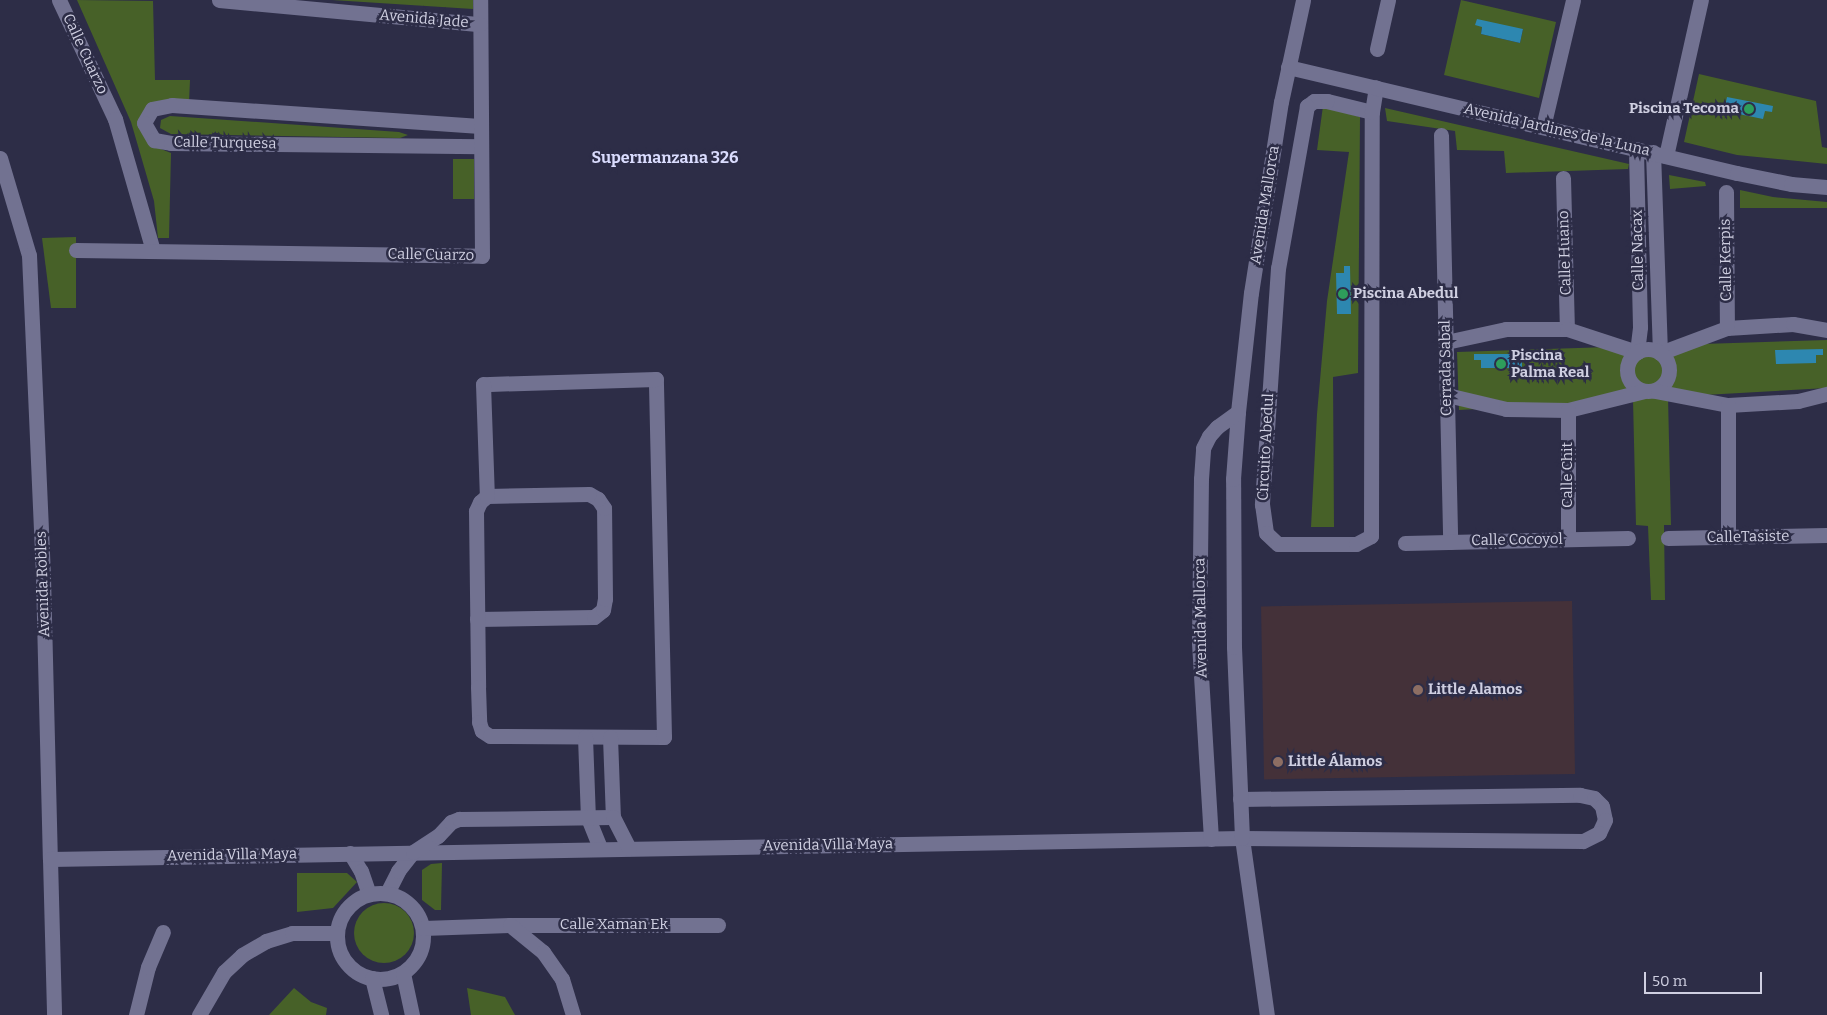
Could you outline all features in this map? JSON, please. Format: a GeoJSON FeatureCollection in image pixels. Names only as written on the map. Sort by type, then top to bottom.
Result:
{"type":"FeatureCollection","features":[{"type":"Feature","properties":{"kind":"street","name":"Calle Cuarzo"},"geometry":{"type":"LineString","coordinates":[[59,0],[115,119],[153,251]]}},
{"type":"Feature","properties":{"kind":"street","name":"Avenida Jade"},"geometry":{"type":"LineString","coordinates":[[220,0],[480,24]]}},
{"type":"Feature","properties":{"kind":"street","name":"Calle Cuarzo"},"geometry":{"type":"LineString","coordinates":[[76,250],[482,256],[480,0]]}},
{"type":"Feature","properties":{"kind":"street","name":"Avenida Mallorca"},"geometry":{"type":"LineString","coordinates":[[1267,1015],[1242,838],[1234,647],[1233,479],[1251,293],[1288,67],[1303,0]]}},
{"type":"Feature","properties":{"kind":"street"},"geometry":{"type":"LineString","coordinates":[[1377,49],[1388,0]]}},
{"type":"Feature","properties":{"kind":"street"},"geometry":{"type":"LineString","coordinates":[[1543,127],[1573,0]]}},
{"type":"Feature","properties":{"kind":"street","name":"Calle Nacax"},"geometry":{"type":"LineString","coordinates":[[1636,149],[1640,327],[1637,352],[1632,357],[1627,370],[1632,384],[1649,391],[1665,383],[1669,370],[1665,358],[1660,353],[1659,154],[1701,0]]}},
{"type":"Feature","properties":{"kind":"street","name":"Avenida Jardines de la Luna"},"geometry":{"type":"LineString","coordinates":[[1288,67],[1737,174],[1791,184],[1827,187]]}},
{"type":"Feature","properties":{"kind":"street","name":"Circuito Abedul"},"geometry":{"type":"LineString","coordinates":[[1372,112],[1327,101],[1314,101],[1307,106],[1278,268],[1262,504],[1266,533],[1278,544],[1356,544],[1371,536],[1372,112],[1376,87]]}},
{"type":"Feature","properties":{"kind":"street","name":"Calle Turquesa"},"geometry":{"type":"LineString","coordinates":[[480,126],[172,105],[152,109],[144,123],[154,140],[171,143],[481,146]]}},
{"type":"Feature","properties":{"kind":"street","name":"Cerrada Sabal"},"geometry":{"type":"LineString","coordinates":[[1441,135],[1450,542]]}},
{"type":"Feature","properties":{"kind":"street","name":"Avenida Robles"},"geometry":{"type":"LineString","coordinates":[[0,158],[29,254],[43,577],[54,1015]]}},
{"type":"Feature","properties":{"kind":"street","name":"Calle Huano"},"geometry":{"type":"LineString","coordinates":[[1563,178],[1567,329]]}},
{"type":"Feature","properties":{"kind":"street","name":"Calle Kerpis"},"geometry":{"type":"LineString","coordinates":[[1726,192],[1727,328]]}},
{"type":"Feature","properties":{"kind":"street"},"geometry":{"type":"LineString","coordinates":[[1446,342],[1506,329],[1567,329],[1637,352],[1649,349],[1660,353],[1727,328],[1793,324],[1827,330]]}},
{"type":"Feature","properties":{"kind":"street"},"geometry":{"type":"LineString","coordinates":[[477,619],[594,617],[602,610],[605,599],[604,508],[598,499],[588,494],[486,496],[480,502],[476,511],[477,619],[478,722],[482,731],[490,736],[664,737],[656,379],[483,384],[486,496]]}},
{"type":"Feature","properties":{"kind":"street"},"geometry":{"type":"LineString","coordinates":[[1447,395],[1506,410],[1568,410],[1649,391],[1728,405],[1798,401],[1827,394]]}},
{"type":"Feature","properties":{"kind":"street"},"geometry":{"type":"LineString","coordinates":[[1728,405],[1728,537]]}},
{"type":"Feature","properties":{"kind":"street","name":"Calle Chit"},"geometry":{"type":"LineString","coordinates":[[1568,410],[1568,539]]}},
{"type":"Feature","properties":{"kind":"street","name":"Avenida Mallorca"},"geometry":{"type":"LineString","coordinates":[[1212,839],[1199,642],[1201,479],[1203,448],[1209,436],[1217,427],[1238,412]]}},
{"type":"Feature","properties":{"kind":"street","name":"CalleTasiste"},"geometry":{"type":"LineString","coordinates":[[1668,538],[1827,535]]}},
{"type":"Feature","properties":{"kind":"street","name":"Calle Cocoyol"},"geometry":{"type":"LineString","coordinates":[[1405,543],[1628,538]]}},
{"type":"Feature","properties":{"kind":"street"},"geometry":{"type":"LineString","coordinates":[[586,737],[588,818],[600,848]]}},
{"type":"Feature","properties":{"kind":"street"},"geometry":{"type":"LineString","coordinates":[[610,737],[613,817],[629,848]]}},
{"type":"Feature","properties":{"kind":"street","name":"Avenida Villa Maya"},"geometry":{"type":"LineString","coordinates":[[50,859],[1242,838],[1583,841],[1600,833],[1605,820],[1602,806],[1594,798],[1580,795],[1240,798]]}},
{"type":"Feature","properties":{"kind":"street"},"geometry":{"type":"LineString","coordinates":[[387,893],[398,871],[413,852],[438,836],[451,822],[459,818],[613,817]]}},
{"type":"Feature","properties":{"kind":"street"},"geometry":{"type":"LineString","coordinates":[[350,853],[361,871],[369,894]]}},
{"type":"Feature","properties":{"kind":"street"},"geometry":{"type":"LineString","coordinates":[[387,893],[400,897],[418,915],[423,928],[423,941],[420,953],[413,964],[403,973],[394,977],[372,978],[360,974],[350,967],[341,951],[338,933],[340,920],[347,909],[357,900],[369,894],[387,893]]}},
{"type":"Feature","properties":{"kind":"street"},"geometry":{"type":"LineString","coordinates":[[510,925],[543,952],[562,979],[573,1015]]}},
{"type":"Feature","properties":{"kind":"street","name":"Calle Xaman Ek"},"geometry":{"type":"LineString","coordinates":[[423,928],[510,925],[718,925]]}},
{"type":"Feature","properties":{"kind":"street"},"geometry":{"type":"LineString","coordinates":[[136,1015],[148,967],[163,932]]}},
{"type":"Feature","properties":{"kind":"street"},"geometry":{"type":"LineString","coordinates":[[199,1015],[224,972],[242,956],[266,941],[292,933],[338,933]]}},
{"type":"Feature","properties":{"kind":"street"},"geometry":{"type":"LineString","coordinates":[[403,973],[412,1015]]}},
{"type":"Feature","properties":{"kind":"street"},"geometry":{"type":"LineString","coordinates":[[372,978],[381,1015]]}},
{"type":"Feature","properties":{"kind":"shaded area","name":"Little Alamos"},"geometry":{"type":"Polygon","coordinates":[[[1572,601],[1575,774],[1264,779],[1261,606],[1572,601]]]}},
{"type":"Feature","properties":{"kind":"green space"},"geometry":{"type":"Polygon","coordinates":[[[77,0],[153,1],[155,80],[190,80],[189,103],[142,120],[151,145],[171,153],[169,238],[158,238],[154,201],[131,122],[77,0]]]}},
{"type":"Feature","properties":{"kind":"green space"},"geometry":{"type":"Polygon","coordinates":[[[332,0],[473,0],[473,9],[332,0]]]}},
{"type":"Feature","properties":{"kind":"green space"},"geometry":{"type":"Polygon","coordinates":[[[1461,0],[1556,22],[1539,98],[1444,75],[1461,0]],[[1482,27],[1481,34],[1520,43],[1523,29],[1482,27]]]}},
{"type":"Feature","properties":{"kind":"green space"},"geometry":{"type":"Polygon","coordinates":[[[1699,74],[1816,101],[1822,147],[1827,148],[1827,164],[1737,155],[1684,142],[1699,74]]]}},
{"type":"Feature","properties":{"kind":"green space"},"geometry":{"type":"Polygon","coordinates":[[[1323,106],[1360,117],[1358,373],[1333,377],[1334,527],[1311,527],[1317,414],[1327,301],[1349,152],[1317,150],[1323,106]]]}},
{"type":"Feature","properties":{"kind":"green space"},"geometry":{"type":"Polygon","coordinates":[[[1385,108],[1629,164],[1628,169],[1506,173],[1504,151],[1457,150],[1455,131],[1387,121],[1385,108]]]}},
{"type":"Feature","properties":{"kind":"green space"},"geometry":{"type":"Polygon","coordinates":[[[170,116],[399,132],[408,135],[400,138],[171,134],[160,128],[161,120],[170,116]]]}},
{"type":"Feature","properties":{"kind":"green space"},"geometry":{"type":"Polygon","coordinates":[[[453,159],[474,159],[474,199],[453,199],[453,159]]]}},
{"type":"Feature","properties":{"kind":"green space"},"geometry":{"type":"Polygon","coordinates":[[[1669,175],[1705,182],[1706,186],[1670,189],[1669,175]]]}},
{"type":"Feature","properties":{"kind":"green space"},"geometry":{"type":"Polygon","coordinates":[[[1740,190],[1773,197],[1827,202],[1827,208],[1740,208],[1740,190]]]}},
{"type":"Feature","properties":{"kind":"green space"},"geometry":{"type":"Polygon","coordinates":[[[76,237],[76,308],[51,308],[42,238],[76,237]]]}},
{"type":"Feature","properties":{"kind":"green space"},"geometry":{"type":"Polygon","coordinates":[[[1827,340],[1827,388],[1668,397],[1671,525],[1664,525],[1665,600],[1651,600],[1648,526],[1636,525],[1633,400],[1459,410],[1457,352],[1827,340]],[[1823,349],[1776,363],[1816,363],[1816,355],[1823,355],[1823,349]]]}},
{"type":"Feature","properties":{"kind":"green space"},"geometry":{"type":"Polygon","coordinates":[[[442,863],[441,910],[435,910],[422,900],[422,870],[431,864],[442,863]]]}},
{"type":"Feature","properties":{"kind":"green space"},"geometry":{"type":"Polygon","coordinates":[[[297,873],[347,873],[357,882],[333,908],[297,912],[297,873]]]}},
{"type":"Feature","properties":{"kind":"green space"},"geometry":{"type":"Polygon","coordinates":[[[384,903],[401,908],[409,916],[414,933],[409,950],[401,958],[384,963],[367,958],[359,950],[354,933],[359,916],[367,908],[384,903]]]}},
{"type":"Feature","properties":{"kind":"green space"},"geometry":{"type":"Polygon","coordinates":[[[294,988],[311,1002],[327,1008],[326,1015],[269,1015],[294,988]]]}},
{"type":"Feature","properties":{"kind":"green space"},"geometry":{"type":"Polygon","coordinates":[[[467,988],[505,997],[515,1015],[471,1015],[467,988]]]}},
{"type":"Feature","properties":{"kind":"water"},"geometry":{"type":"Polygon","coordinates":[[[1477,19],[1523,29],[1520,43],[1481,34],[1482,27],[1475,25],[1477,19]]]}},
{"type":"Feature","properties":{"kind":"water","name":"Piscina Tecoma"},"geometry":{"type":"Polygon","coordinates":[[[1727,97],[1773,106],[1772,112],[1765,111],[1763,119],[1724,111],[1727,97]]]}},
{"type":"Feature","properties":{"kind":"water","name":"Piscina Abedul"},"geometry":{"type":"Polygon","coordinates":[[[1344,266],[1350,266],[1351,314],[1337,314],[1336,273],[1344,273],[1344,266]]]}},
{"type":"Feature","properties":{"kind":"water"},"geometry":{"type":"Polygon","coordinates":[[[1823,349],[1823,355],[1816,355],[1816,363],[1776,364],[1775,350],[1823,349]]]}},
{"type":"Feature","properties":{"kind":"water","name":"Piscina Palma Real"},"geometry":{"type":"Polygon","coordinates":[[[1474,354],[1522,354],[1522,368],[1481,368],[1481,360],[1474,360],[1474,354]]]}},
{"type":"Feature","properties":{"kind":"place","name":"Piscina Tecoma"},"geometry":{"type":"Point","coordinates":[1749,109]}},
{"type":"Feature","properties":{"kind":"place","name":"Piscina Abedul"},"geometry":{"type":"Point","coordinates":[1343,294]}},
{"type":"Feature","properties":{"kind":"place","name":"Piscina Palma Real"},"geometry":{"type":"Point","coordinates":[1501,364]}},
{"type":"Feature","properties":{"kind":"place","name":"Little Alamos"},"geometry":{"type":"Point","coordinates":[1418,690]}},
{"type":"Feature","properties":{"kind":"place","name":"Little Álamos"},"geometry":{"type":"Point","coordinates":[1278,762]}},
{"type":"Feature","properties":{"kind":"district","name":"Supermanzana 326"},"geometry":{"type":"Point","coordinates":[665,158]}}]}
